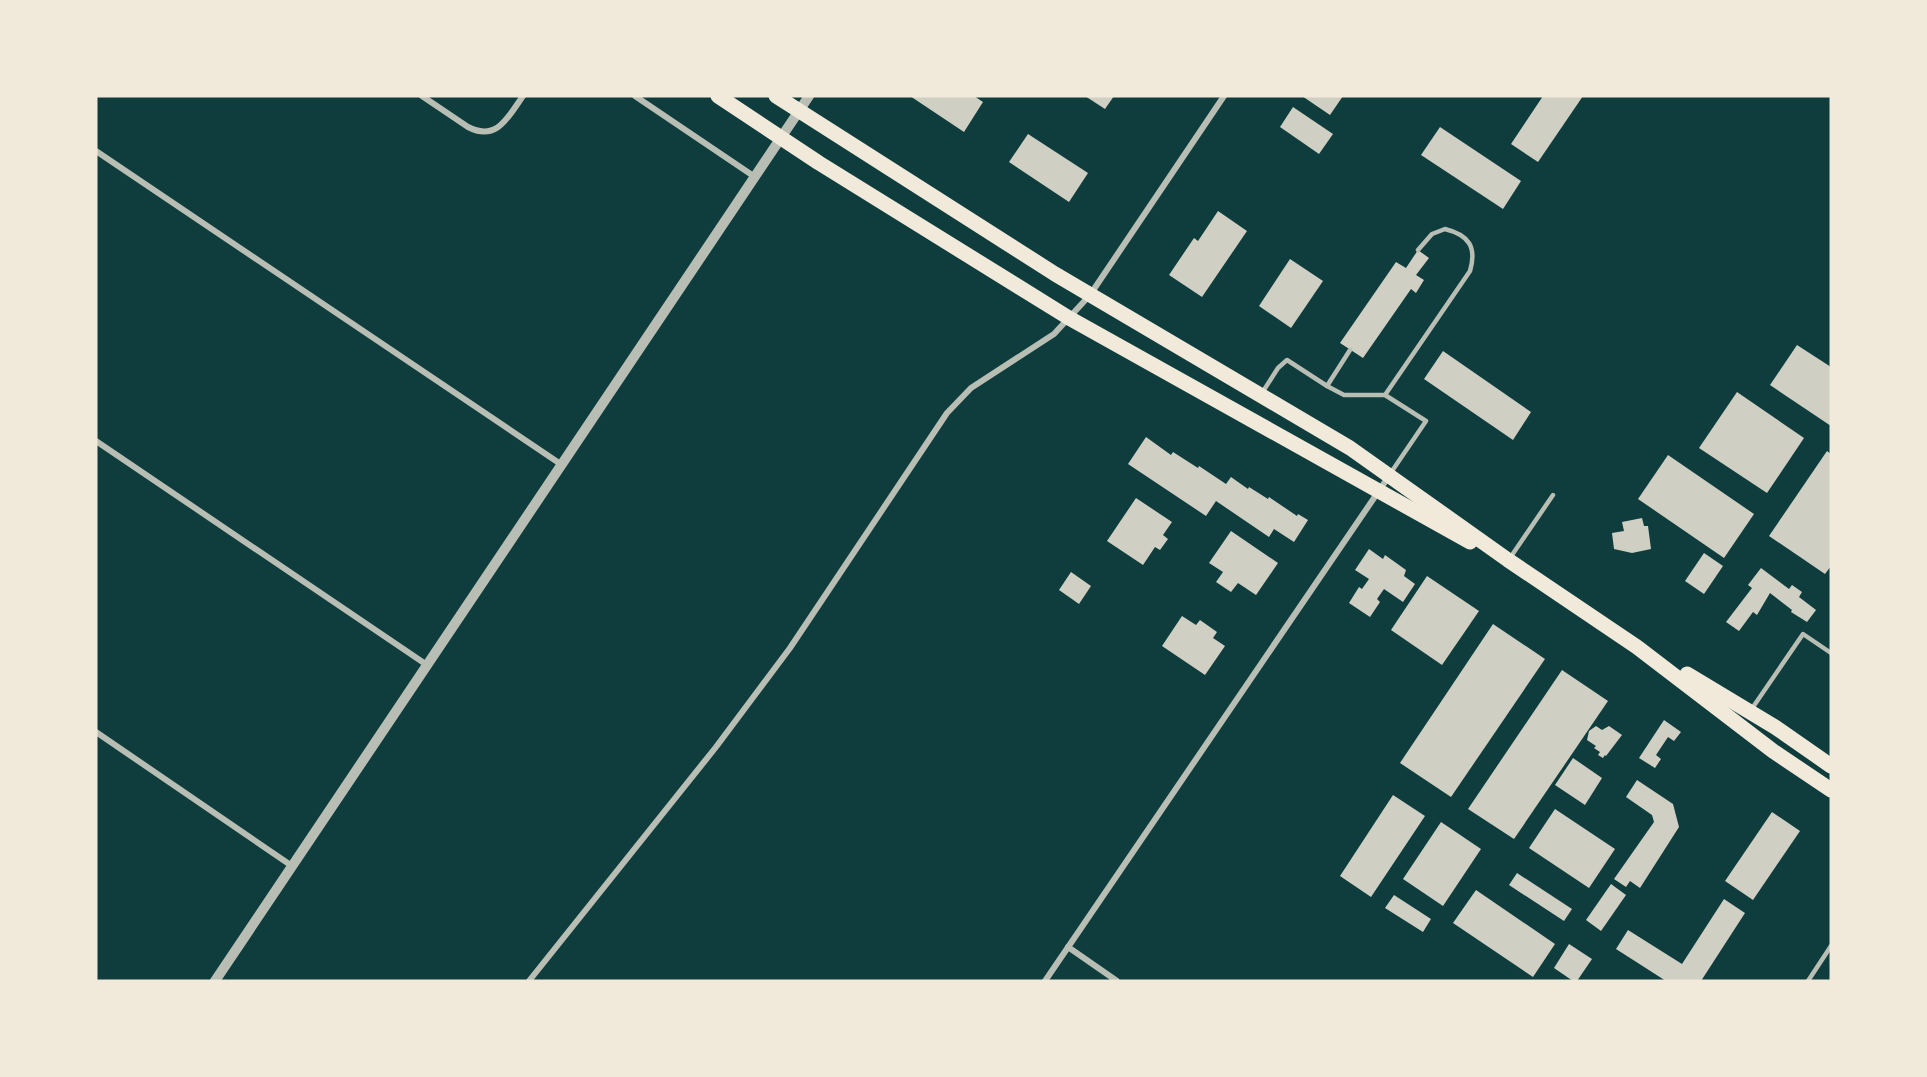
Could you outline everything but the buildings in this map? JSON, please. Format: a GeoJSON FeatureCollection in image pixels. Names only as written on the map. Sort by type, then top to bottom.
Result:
{"type":"FeatureCollection","features":[{"type":"Feature","properties":{"kind":"main road"},"geometry":{"type":"LineString","coordinates":[[718,96],[1069,318],[1455,535],[1508,560]]}},
{"type":"Feature","properties":{"kind":"main road"},"geometry":{"type":"LineString","coordinates":[[776,96],[1090,295],[1350,448],[1508,560],[1637,647],[1773,751],[1831,790]]}},
{"type":"Feature","properties":{"kind":"main road"},"geometry":{"type":"LineString","coordinates":[[1637,647],[1775,727],[1831,766]]}},
{"type":"Feature","properties":{"kind":"street"},"geometry":{"type":"LineString","coordinates":[[422,96],[476,131],[487,132],[495,130],[504,123],[523,96]]}},
{"type":"Feature","properties":{"kind":"street"},"geometry":{"type":"LineString","coordinates":[[635,96],[755,177]]}},
{"type":"Feature","properties":{"kind":"street"},"geometry":{"type":"LineString","coordinates":[[214,981],[428,666],[809,96]]}},
{"type":"Feature","properties":{"kind":"street"},"geometry":{"type":"LineString","coordinates":[[529,981],[716,747],[790,648],[947,413],[971,388],[1054,334],[1090,295],[1224,96]]}},
{"type":"Feature","properties":{"kind":"street"},"geometry":{"type":"LineString","coordinates":[[96,151],[562,465]]}},
{"type":"Feature","properties":{"kind":"street"},"geometry":{"type":"LineString","coordinates":[[96,441],[428,666]]}},
{"type":"Feature","properties":{"kind":"street"},"geometry":{"type":"LineString","coordinates":[[1045,981],[1389,476]]}},
{"type":"Feature","properties":{"kind":"street"},"geometry":{"type":"LineString","coordinates":[[96,732],[292,866]]}},
{"type":"Feature","properties":{"kind":"street"},"geometry":{"type":"LineString","coordinates":[[1068,947],[1117,981]]}},
{"type":"Feature","properties":{"kind":"lane"},"geometry":{"type":"LineString","coordinates":[[1385,395],[1470,271],[1474,260],[1471,246],[1466,239],[1445,229],[1432,234],[1418,250]]}},
{"type":"Feature","properties":{"kind":"lane"},"geometry":{"type":"LineString","coordinates":[[1327,386],[1350,350]]}},
{"type":"Feature","properties":{"kind":"lane"},"geometry":{"type":"LineString","coordinates":[[1261,396],[1278,368],[1287,360],[1327,386],[1344,394],[1385,395],[1426,421],[1389,476]]}},
{"type":"Feature","properties":{"kind":"lane"},"geometry":{"type":"LineString","coordinates":[[1508,560],[1553,495]]}},
{"type":"Feature","properties":{"kind":"lane"},"geometry":{"type":"LineString","coordinates":[[1750,713],[1803,634],[1831,653]]}},
{"type":"Feature","properties":{"kind":"lane"},"geometry":{"type":"LineString","coordinates":[[1808,981],[1831,946]]}}]}
